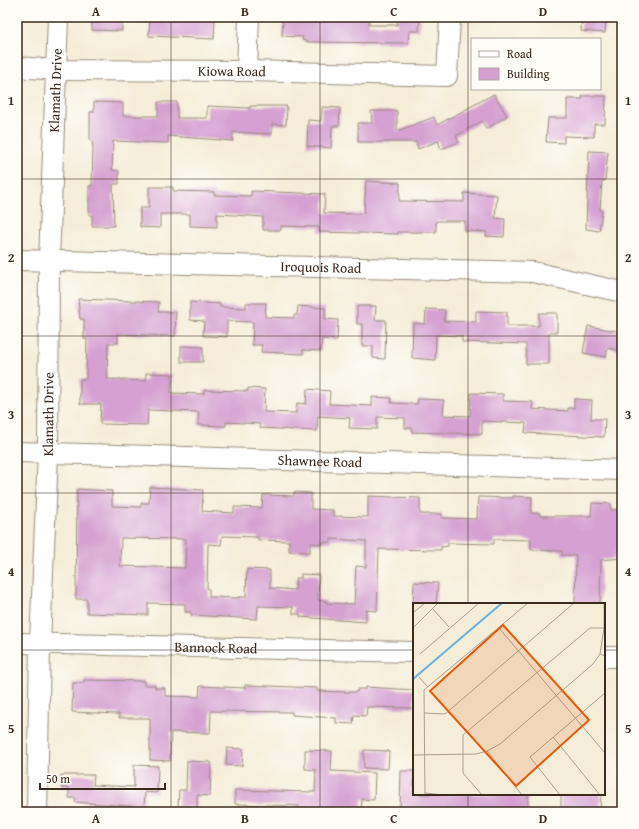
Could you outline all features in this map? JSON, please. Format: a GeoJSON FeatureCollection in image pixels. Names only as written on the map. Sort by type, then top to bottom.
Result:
{"type":"FeatureCollection","features":[{"type":"Feature","properties":{"kind":"street","name":"Klamath Drive"},"geometry":{"type":"LineString","coordinates":[[37,812],[40,644],[48,453],[49,262],[58,17]]}},
{"type":"Feature","properties":{"kind":"street"},"geometry":{"type":"LineString","coordinates":[[247,71],[249,17]]}},
{"type":"Feature","properties":{"kind":"street","name":"Kiowa Road"},"geometry":{"type":"LineString","coordinates":[[17,67],[57,70],[247,71],[447,76],[450,17]]}},
{"type":"Feature","properties":{"kind":"street","name":"Iroquois Road"},"geometry":{"type":"LineString","coordinates":[[17,260],[49,262],[533,272],[622,292]]}},
{"type":"Feature","properties":{"kind":"street","name":"Shawnee Road"},"geometry":{"type":"LineString","coordinates":[[17,452],[622,470]]}},
{"type":"Feature","properties":{"kind":"street","name":"Bannock Road"},"geometry":{"type":"LineString","coordinates":[[17,643],[413,652]]}},
{"type":"Feature","properties":{"kind":"street"},"geometry":{"type":"LineString","coordinates":[[605,657],[622,657]]}},
{"type":"Feature","properties":{"kind":"building"},"geometry":{"type":"Polygon","coordinates":[[[92,17],[122,17],[122,31],[92,30],[92,17]]]}},
{"type":"Feature","properties":{"kind":"building"},"geometry":{"type":"Polygon","coordinates":[[[150,17],[215,17],[214,39],[149,36],[150,17]]]}},
{"type":"Feature","properties":{"kind":"building"},"geometry":{"type":"Polygon","coordinates":[[[283,17],[369,17],[369,25],[397,25],[397,17],[420,17],[419,31],[409,31],[408,43],[308,42],[302,40],[303,37],[282,36],[283,17]]]}},
{"type":"Feature","properties":{"kind":"building"},"geometry":{"type":"Polygon","coordinates":[[[582,17],[606,17],[605,33],[581,31],[582,17]]]}},
{"type":"Feature","properties":{"kind":"building"},"geometry":{"type":"Polygon","coordinates":[[[494,94],[507,116],[486,129],[482,121],[456,136],[459,142],[441,149],[438,141],[418,149],[416,142],[358,142],[358,123],[372,123],[371,111],[397,111],[397,131],[434,117],[437,125],[494,94]]]}},
{"type":"Feature","properties":{"kind":"building"},"geometry":{"type":"Polygon","coordinates":[[[582,96],[606,96],[605,124],[594,124],[594,137],[564,136],[564,143],[546,142],[548,118],[567,118],[567,99],[583,99],[582,96]]]}},
{"type":"Feature","properties":{"kind":"building"},"geometry":{"type":"Polygon","coordinates":[[[94,102],[123,103],[123,116],[158,116],[158,102],[177,102],[177,118],[207,118],[207,106],[250,108],[250,106],[287,106],[286,125],[272,124],[272,134],[233,132],[233,141],[168,136],[168,143],[113,141],[112,170],[119,171],[119,184],[113,184],[114,226],[92,226],[92,215],[89,215],[89,186],[92,186],[93,148],[92,140],[90,140],[90,112],[94,112],[94,102]]]}},
{"type":"Feature","properties":{"kind":"building"},"geometry":{"type":"Polygon","coordinates":[[[322,107],[340,108],[339,126],[332,126],[331,148],[307,146],[308,120],[321,121],[322,107]]]}},
{"type":"Feature","properties":{"kind":"building"},"geometry":{"type":"Polygon","coordinates":[[[589,151],[608,152],[605,181],[602,181],[600,210],[602,211],[599,231],[586,229],[589,151]]]}},
{"type":"Feature","properties":{"kind":"building"},"geometry":{"type":"Polygon","coordinates":[[[366,181],[400,183],[399,201],[464,202],[464,193],[497,195],[495,218],[505,219],[504,237],[486,236],[486,232],[465,231],[465,221],[436,221],[436,232],[398,232],[398,234],[319,232],[319,227],[281,226],[281,230],[263,230],[263,217],[217,214],[217,227],[190,226],[190,214],[160,214],[160,228],[140,227],[140,208],[149,208],[149,187],[173,187],[173,191],[214,192],[214,195],[251,196],[251,191],[325,194],[324,213],[357,214],[364,213],[366,181]]]}},
{"type":"Feature","properties":{"kind":"building"},"geometry":{"type":"Polygon","coordinates":[[[78,299],[159,302],[158,312],[176,312],[175,336],[118,334],[118,343],[108,343],[107,379],[146,381],[146,373],[172,374],[171,393],[204,394],[204,390],[248,391],[248,388],[265,389],[264,412],[296,413],[297,403],[306,404],[307,389],[330,391],[329,404],[372,406],[372,397],[391,398],[391,403],[417,404],[418,399],[444,400],[443,415],[470,416],[471,393],[503,394],[503,401],[533,402],[532,409],[568,411],[568,408],[574,408],[574,399],[592,400],[591,419],[605,419],[604,437],[525,433],[526,423],[482,421],[482,434],[412,432],[412,428],[405,428],[405,418],[377,417],[377,429],[349,428],[350,418],[318,416],[317,431],[260,428],[260,424],[226,422],[226,426],[198,425],[199,412],[148,410],[147,425],[100,424],[101,404],[80,404],[80,379],[86,379],[87,339],[84,339],[84,319],[80,319],[78,299]]]}},
{"type":"Feature","properties":{"kind":"building"},"geometry":{"type":"Polygon","coordinates":[[[190,302],[220,304],[220,307],[246,308],[246,303],[266,303],[265,317],[294,318],[294,315],[297,315],[298,306],[325,308],[325,319],[338,320],[337,340],[322,339],[321,351],[303,350],[303,354],[261,352],[262,345],[252,345],[253,322],[227,321],[227,337],[203,336],[204,321],[190,320],[190,302]]]}},
{"type":"Feature","properties":{"kind":"building"},"geometry":{"type":"Polygon","coordinates":[[[357,306],[376,306],[375,320],[386,320],[385,359],[373,358],[373,346],[362,346],[362,324],[357,324],[357,306]]]}},
{"type":"Feature","properties":{"kind":"building"},"geometry":{"type":"Polygon","coordinates":[[[426,309],[445,310],[444,321],[476,322],[476,311],[507,312],[507,326],[539,326],[539,313],[557,313],[557,332],[549,332],[549,364],[526,364],[526,344],[462,342],[462,336],[436,335],[435,360],[412,358],[413,323],[425,324],[426,309]]]}},
{"type":"Feature","properties":{"kind":"building"},"geometry":{"type":"Polygon","coordinates":[[[588,326],[622,332],[622,351],[608,348],[606,357],[583,353],[588,326]]]}},
{"type":"Feature","properties":{"kind":"building"},"geometry":{"type":"Polygon","coordinates":[[[181,346],[203,347],[203,362],[181,362],[181,346]]]}},
{"type":"Feature","properties":{"kind":"building"},"geometry":{"type":"Polygon","coordinates":[[[150,487],[203,490],[202,511],[234,513],[234,507],[262,508],[263,495],[294,496],[294,492],[311,493],[311,509],[333,510],[333,516],[368,517],[368,496],[420,498],[420,514],[442,514],[442,518],[477,519],[478,497],[532,497],[531,513],[540,513],[540,516],[591,516],[592,503],[611,504],[611,510],[622,509],[622,558],[601,560],[600,603],[575,603],[576,555],[562,555],[562,551],[531,550],[531,540],[494,539],[494,544],[448,543],[448,546],[441,547],[441,550],[379,549],[377,611],[366,610],[366,622],[300,617],[300,614],[293,614],[293,607],[258,606],[257,619],[191,615],[191,612],[185,612],[185,604],[148,603],[148,615],[87,613],[87,599],[76,599],[77,489],[112,491],[112,506],[141,507],[141,503],[149,503],[150,487]],[[222,536],[221,545],[208,544],[207,588],[209,589],[209,597],[246,597],[247,569],[270,570],[270,588],[295,590],[296,578],[301,578],[301,574],[319,575],[318,600],[326,601],[326,603],[354,604],[356,566],[366,567],[366,541],[331,539],[331,542],[322,542],[322,544],[310,543],[310,552],[289,551],[289,541],[258,540],[258,537],[222,536]],[[121,538],[120,566],[185,568],[186,539],[121,538]]]}},
{"type":"Feature","properties":{"kind":"building"},"geometry":{"type":"Polygon","coordinates":[[[414,582],[438,583],[436,603],[413,603],[414,582]]]}},
{"type":"Feature","properties":{"kind":"building"},"geometry":{"type":"Polygon","coordinates":[[[84,680],[144,681],[144,685],[155,685],[155,688],[165,688],[165,696],[199,697],[200,686],[245,688],[245,685],[317,688],[317,691],[344,692],[357,692],[358,689],[366,689],[366,687],[413,690],[413,708],[367,707],[366,716],[354,715],[353,724],[336,723],[336,718],[292,715],[292,712],[211,711],[210,733],[171,732],[170,761],[150,760],[150,718],[119,718],[119,714],[72,712],[73,683],[84,683],[84,680]]]}},
{"type":"Feature","properties":{"kind":"building"},"geometry":{"type":"Polygon","coordinates":[[[227,748],[243,749],[242,766],[226,765],[227,748]]]}},
{"type":"Feature","properties":{"kind":"building"},"geometry":{"type":"Polygon","coordinates":[[[305,750],[332,751],[331,771],[375,773],[374,800],[362,799],[361,812],[299,809],[299,806],[235,804],[235,790],[315,792],[316,770],[305,769],[305,750]]]}},
{"type":"Feature","properties":{"kind":"building"},"geometry":{"type":"Polygon","coordinates":[[[364,750],[389,751],[388,769],[364,768],[364,750]]]}},
{"type":"Feature","properties":{"kind":"building"},"geometry":{"type":"Polygon","coordinates":[[[187,761],[211,762],[210,796],[197,795],[197,807],[178,807],[179,790],[186,790],[187,761]]]}},
{"type":"Feature","properties":{"kind":"building"},"geometry":{"type":"Polygon","coordinates":[[[134,765],[158,766],[157,793],[145,792],[144,807],[75,802],[76,798],[69,798],[69,788],[61,788],[61,775],[94,775],[93,785],[134,787],[134,765]]]}},
{"type":"Feature","properties":{"kind":"building"},"geometry":{"type":"Polygon","coordinates":[[[401,771],[413,771],[413,795],[528,795],[528,812],[408,810],[408,807],[400,807],[401,771]]]}},
{"type":"Feature","properties":{"kind":"building"},"geometry":{"type":"Polygon","coordinates":[[[561,795],[601,795],[600,812],[561,812],[561,795]]]}}]}
